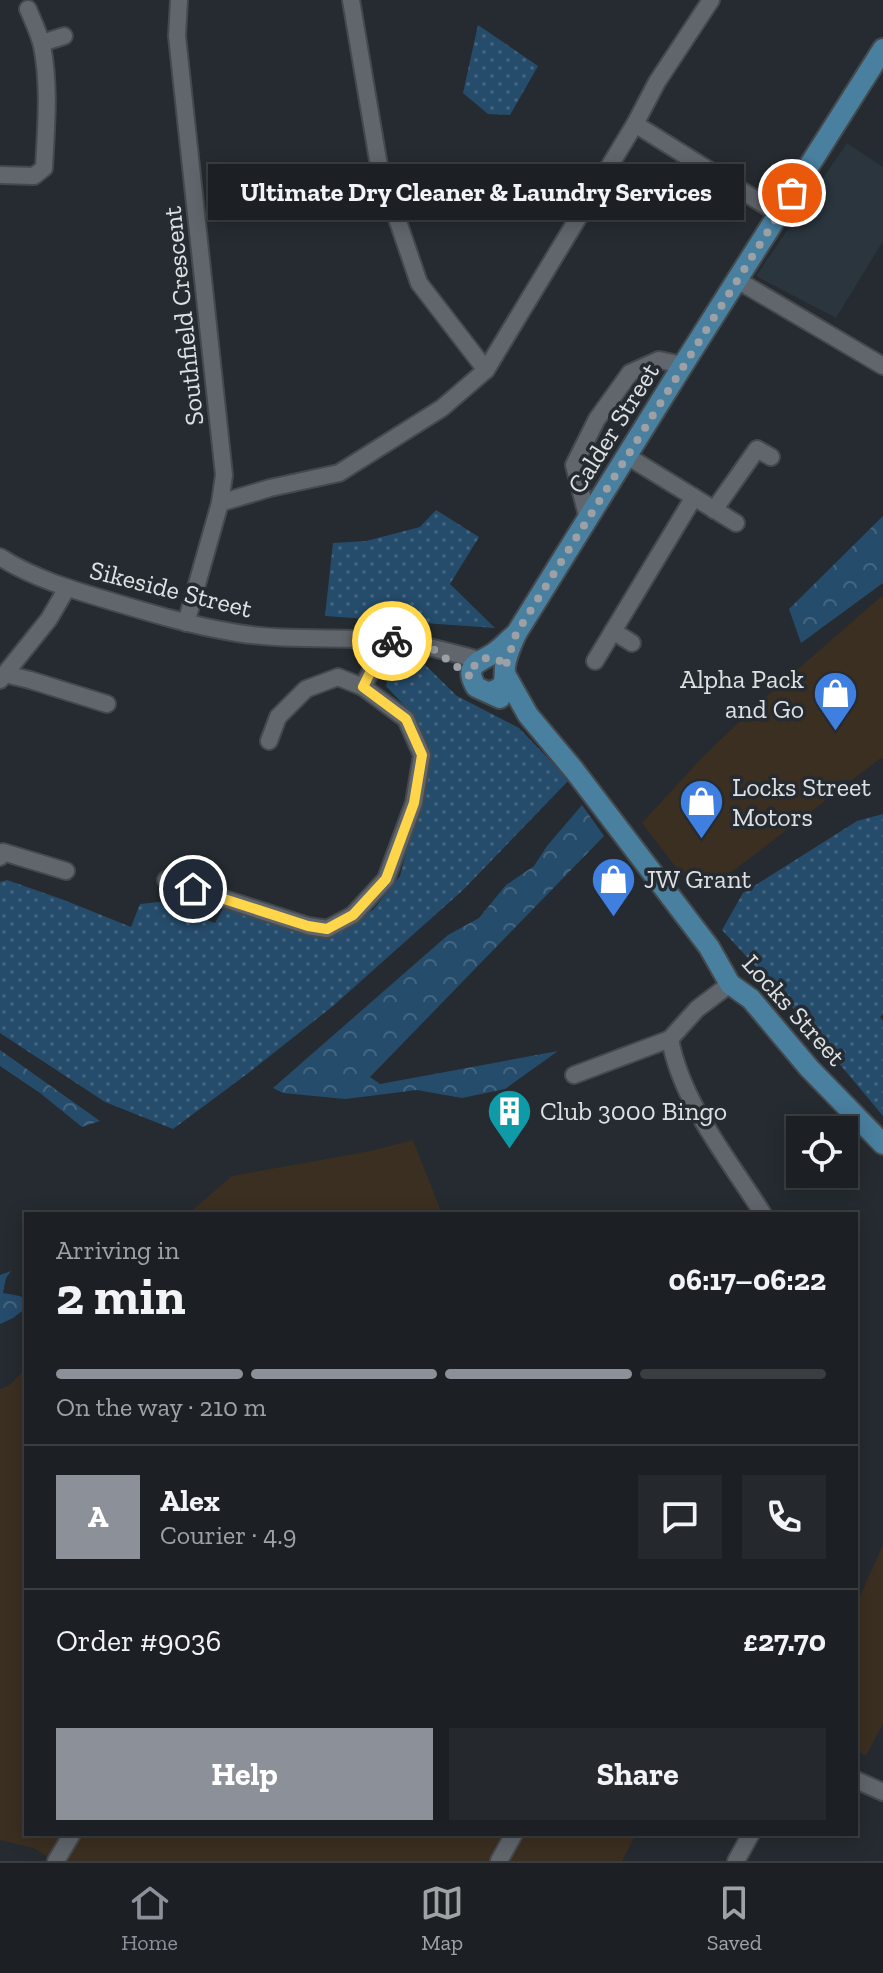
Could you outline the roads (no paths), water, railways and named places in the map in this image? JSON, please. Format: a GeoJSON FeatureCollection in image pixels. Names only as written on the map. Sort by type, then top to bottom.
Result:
{"type":"FeatureCollection","features":[{"type":"Feature","properties":{"kind":"main road","name":"Calder Street"},"geometry":{"type":"LineString","coordinates":[[490,692],[500,689],[490,668],[516,634],[883,49]]}},
{"type":"Feature","properties":{"kind":"main road","name":"Locks Street"},"geometry":{"type":"LineString","coordinates":[[490,668],[574,770],[709,947],[730,984],[751,999],[809,1068],[883,1144]]}},
{"type":"Feature","properties":{"kind":"main road","name":"Locks Street"},"geometry":{"type":"LineString","coordinates":[[490,692],[528,715]]}},
{"type":"Feature","properties":{"kind":"street","name":"Southfield Crescent"},"geometry":{"type":"LineString","coordinates":[[179,0],[177,36],[224,475],[220,503],[186,623]]}},
{"type":"Feature","properties":{"kind":"street"},"geometry":{"type":"LineString","coordinates":[[351,0],[379,166],[419,283],[486,370]]}},
{"type":"Feature","properties":{"kind":"street"},"geometry":{"type":"LineString","coordinates":[[220,503],[339,473],[442,408],[486,370],[635,124],[657,82],[711,0]]}},
{"type":"Feature","properties":{"kind":"street"},"geometry":{"type":"LineString","coordinates":[[0,175],[34,176],[44,168],[45,71],[42,43],[28,9]]}},
{"type":"Feature","properties":{"kind":"street"},"geometry":{"type":"LineString","coordinates":[[42,43],[64,36]]}},
{"type":"Feature","properties":{"kind":"street"},"geometry":{"type":"LineString","coordinates":[[635,124],[779,214]]}},
{"type":"Feature","properties":{"kind":"street"},"geometry":{"type":"LineString","coordinates":[[737,280],[883,366]]}},
{"type":"Feature","properties":{"kind":"street","name":"Calder Street"},"geometry":{"type":"LineString","coordinates":[[588,519],[574,465],[597,419],[630,373],[659,360],[683,365]]}},
{"type":"Feature","properties":{"kind":"street"},"geometry":{"type":"LineString","coordinates":[[714,510],[757,449],[771,457]]}},
{"type":"Feature","properties":{"kind":"street"},"geometry":{"type":"LineString","coordinates":[[627,456],[736,523]]}},
{"type":"Feature","properties":{"kind":"street"},"geometry":{"type":"LineString","coordinates":[[595,661],[694,497]]}},
{"type":"Feature","properties":{"kind":"street","name":"Sikeside Street"},"geometry":{"type":"LineString","coordinates":[[0,557],[67,588],[186,623],[267,636],[386,640],[433,649],[490,668]]}},
{"type":"Feature","properties":{"kind":"street"},"geometry":{"type":"LineString","coordinates":[[2,677],[49,619],[67,588]]}},
{"type":"Feature","properties":{"kind":"street"},"geometry":{"type":"LineString","coordinates":[[613,631],[632,643]]}},
{"type":"Feature","properties":{"kind":"street"},"geometry":{"type":"LineString","coordinates":[[363,687],[386,640]]}},
{"type":"Feature","properties":{"kind":"street"},"geometry":{"type":"LineString","coordinates":[[2,677],[30,680],[107,704]]}},
{"type":"Feature","properties":{"kind":"street"},"geometry":{"type":"LineString","coordinates":[[166,880],[308,926],[327,929],[353,915],[386,879],[414,803],[422,755],[406,719],[363,687],[338,677],[306,689],[278,717],[269,741]]}},
{"type":"Feature","properties":{"kind":"street"},"geometry":{"type":"LineString","coordinates":[[0,857],[3,852],[66,871]]}},
{"type":"Feature","properties":{"kind":"street"},"geometry":{"type":"LineString","coordinates":[[574,1075],[670,1039],[697,1009],[730,984]]}},
{"type":"Feature","properties":{"kind":"street"},"geometry":{"type":"LineString","coordinates":[[670,1039],[673,1055],[696,1109],[762,1212]]}},
{"type":"Feature","properties":{"kind":"street"},"geometry":{"type":"LineString","coordinates":[[858,1781],[883,1792]]}},
{"type":"Feature","properties":{"kind":"street"},"geometry":{"type":"LineString","coordinates":[[56,1861],[71,1836]]}},
{"type":"Feature","properties":{"kind":"street"},"geometry":{"type":"LineString","coordinates":[[499,1861],[513,1836]]}},
{"type":"Feature","properties":{"kind":"street"},"geometry":{"type":"LineString","coordinates":[[736,1861],[750,1836]]}},
{"type":"Feature","properties":{"kind":"place","name":"Ultimate Dry Cleaner & Laundry Services"},"geometry":{"type":"Point","coordinates":[792,193]}},
{"type":"Feature","properties":{"kind":"place","name":"Alpha Pack and Go"},"geometry":{"type":"Point","coordinates":[835,733]}},
{"type":"Feature","properties":{"kind":"place","name":"Locks Street Motors"},"geometry":{"type":"Point","coordinates":[701,841]}},
{"type":"Feature","properties":{"kind":"place","name":"JW Grant"},"geometry":{"type":"Point","coordinates":[613,918]}},
{"type":"Feature","properties":{"kind":"place","name":"Club 3000 Bingo"},"geometry":{"type":"Point","coordinates":[509,1150]}}]}
